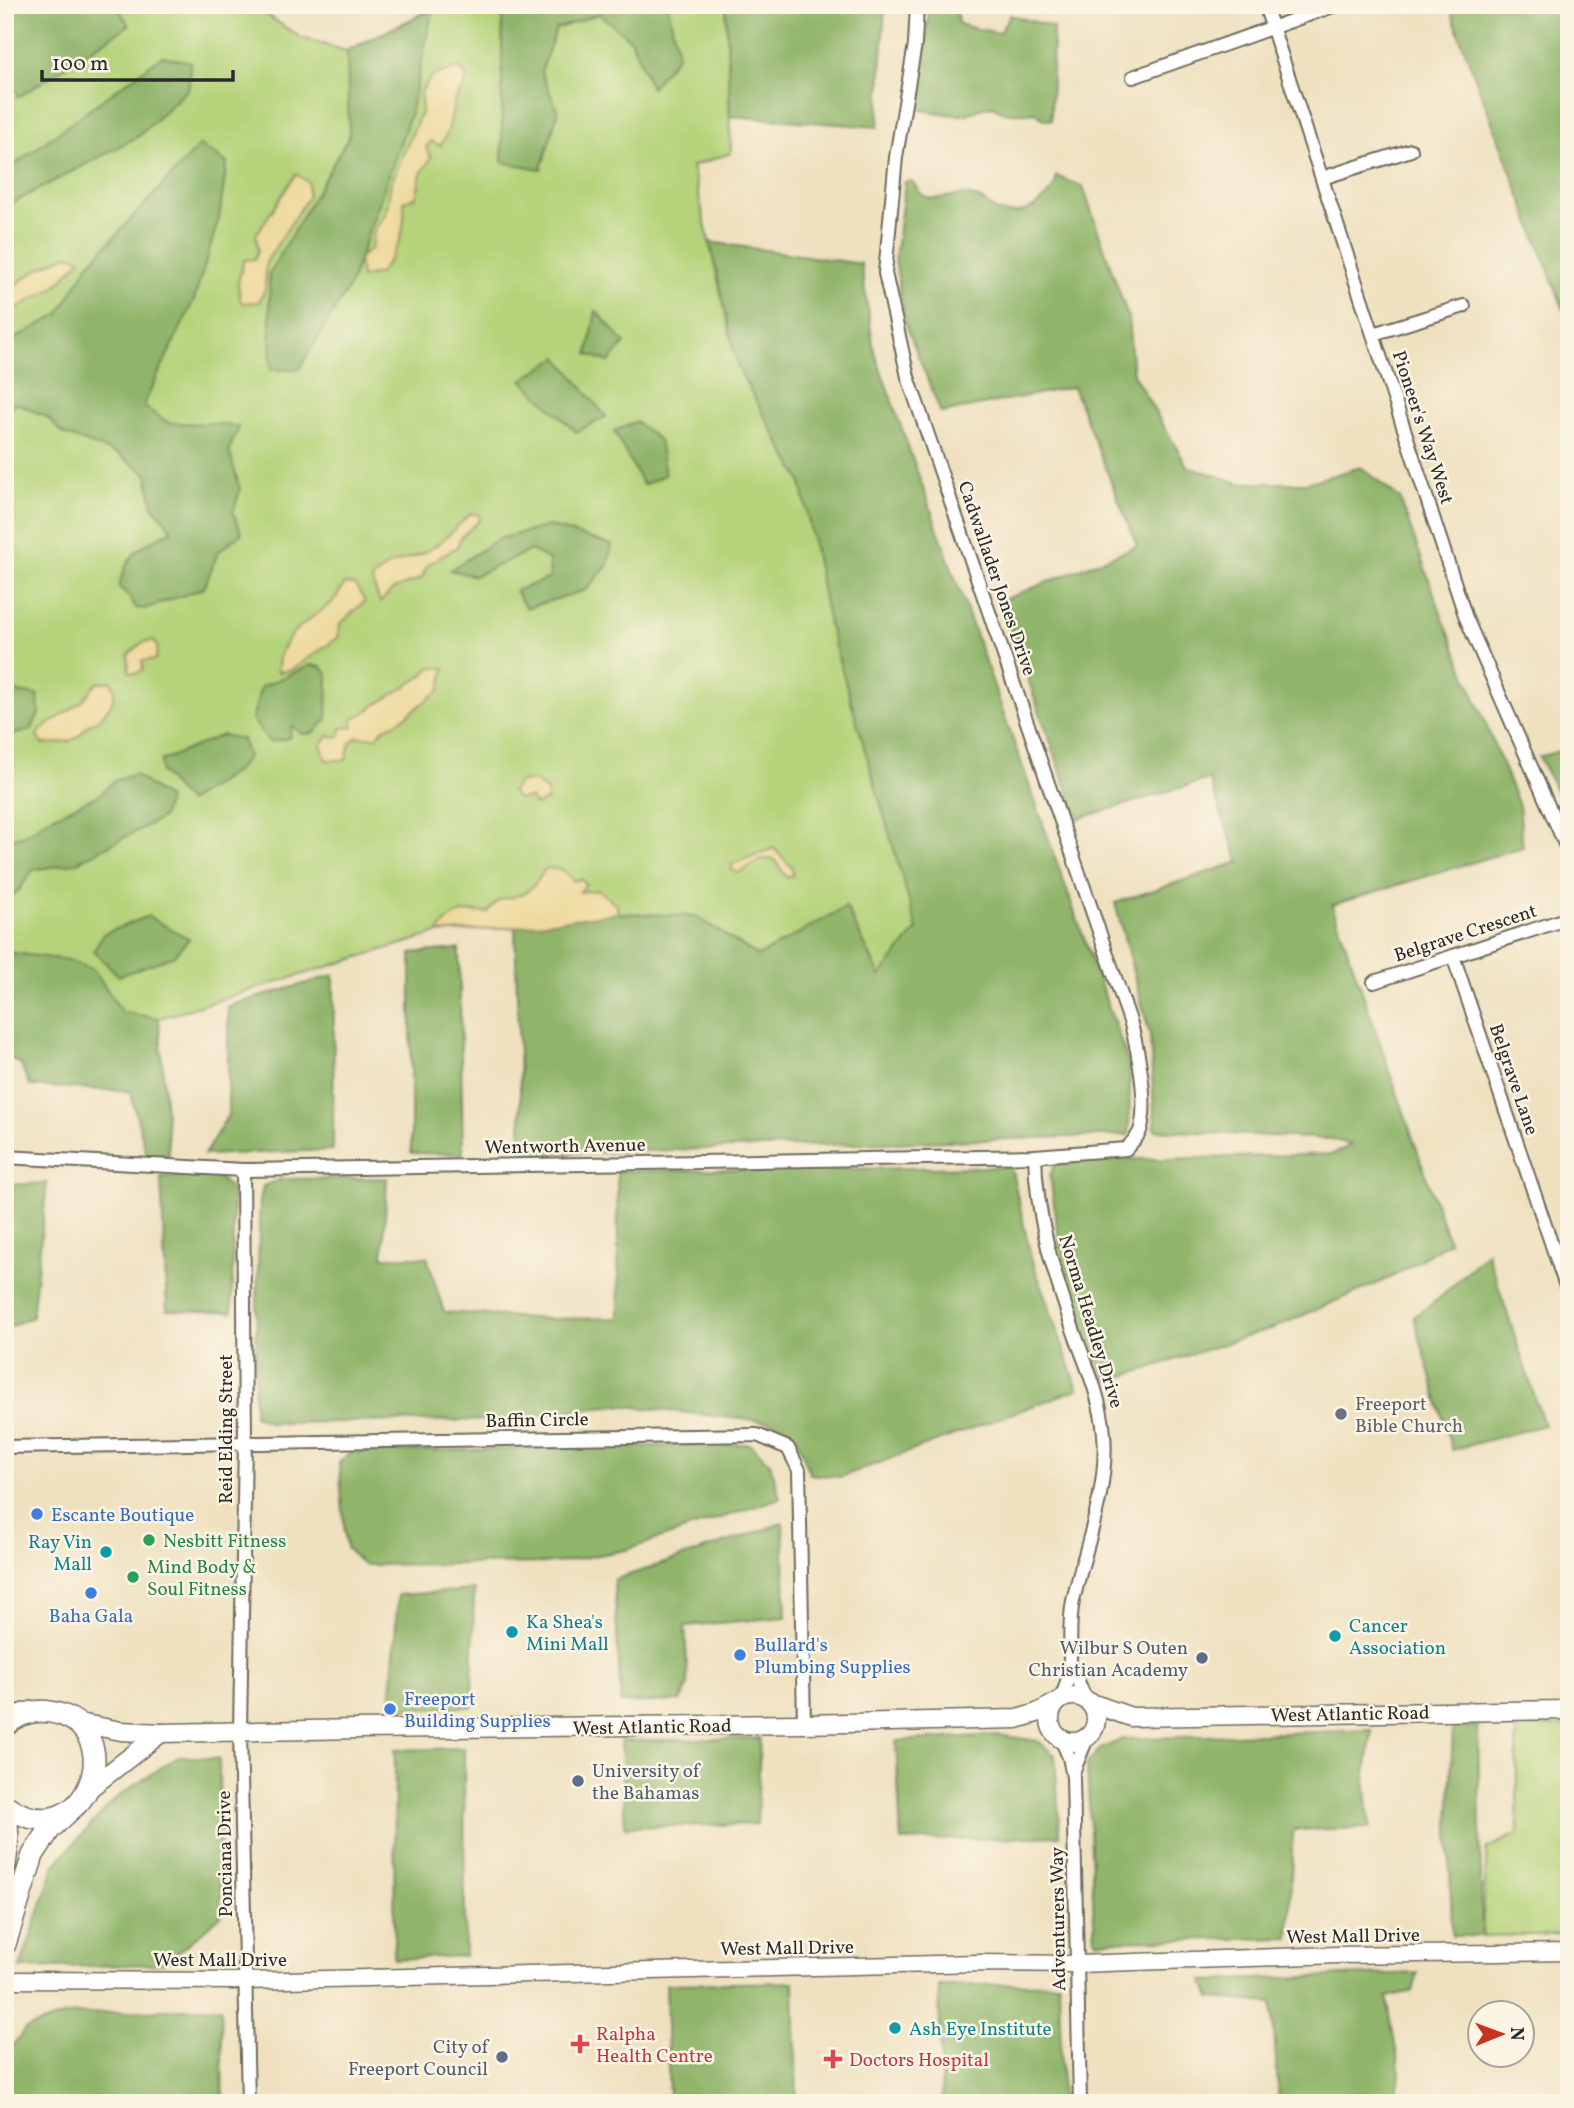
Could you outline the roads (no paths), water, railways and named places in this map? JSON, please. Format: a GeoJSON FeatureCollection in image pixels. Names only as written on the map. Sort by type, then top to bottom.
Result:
{"type":"FeatureCollection","features":[{"type":"Feature","properties":{"kind":"main road","name":"West Atlantic Road"},"geometry":{"type":"LineString","coordinates":[[74,1722],[121,1731],[161,1733],[1017,1719],[1037,1713],[1072,1695],[1131,1717]]}},
{"type":"Feature","properties":{"kind":"main road"},"geometry":{"type":"LineString","coordinates":[[1058,1701],[1050,1719],[1059,1737]]}},
{"type":"Feature","properties":{"kind":"main road"},"geometry":{"type":"LineString","coordinates":[[1088,1701],[1097,1716],[1094,1730],[1088,1737]]}},
{"type":"Feature","properties":{"kind":"main road"},"geometry":{"type":"LineString","coordinates":[[5,1702],[29,1713]]}},
{"type":"Feature","properties":{"kind":"main road","name":"West Atlantic Road"},"geometry":{"type":"LineString","coordinates":[[1017,1719],[1076,1742],[1109,1724],[1131,1717],[1569,1710]]}},
{"type":"Feature","properties":{"kind":"main road"},"geometry":{"type":"LineString","coordinates":[[5,1726],[29,1713],[52,1712],[74,1722],[84,1732],[95,1759],[90,1788]]}},
{"type":"Feature","properties":{"kind":"main road"},"geometry":{"type":"LineString","coordinates":[[5,1944],[33,1855],[50,1829],[81,1801],[90,1788],[161,1733]]}},
{"type":"Feature","properties":{"kind":"main road"},"geometry":{"type":"LineString","coordinates":[[6,1805],[20,1815],[36,1819],[53,1818],[68,1812]]}},
{"type":"Feature","properties":{"kind":"main road"},"geometry":{"type":"LineString","coordinates":[[5,1865],[8,1840],[6,1805]]}},
{"type":"Feature","properties":{"kind":"street","name":"Cadwallader Jones Drive"},"geometry":{"type":"LineString","coordinates":[[917,5],[915,44],[896,157],[885,273],[908,377],[1131,1024],[1140,1061],[1142,1108],[1140,1133],[1126,1149]]}},
{"type":"Feature","properties":{"kind":"street","name":"Pioneer's Way West"},"geometry":{"type":"LineString","coordinates":[[1265,5],[1466,618],[1569,853]]}},
{"type":"Feature","properties":{"kind":"street"},"geometry":{"type":"LineString","coordinates":[[1133,77],[1336,5]]}},
{"type":"Feature","properties":{"kind":"street"},"geometry":{"type":"LineString","coordinates":[[1322,178],[1411,150]]}},
{"type":"Feature","properties":{"kind":"street"},"geometry":{"type":"LineString","coordinates":[[1373,334],[1465,306]]}},
{"type":"Feature","properties":{"kind":"street","name":"Belgrave Crescent"},"geometry":{"type":"LineString","coordinates":[[1374,982],[1569,918]]}},
{"type":"Feature","properties":{"kind":"street","name":"Belgrave Lane"},"geometry":{"type":"LineString","coordinates":[[1453,956],[1569,1295]]}},
{"type":"Feature","properties":{"kind":"street","name":"Wentworth Avenue"},"geometry":{"type":"LineString","coordinates":[[5,1157],[243,1170],[1035,1156],[1126,1149]]}},
{"type":"Feature","properties":{"kind":"street","name":"Norma Headley Drive"},"geometry":{"type":"LineString","coordinates":[[1035,1156],[1036,1187],[1052,1268],[1100,1405],[1104,1435],[1105,1465],[1072,1605],[1068,1682],[1058,1701]]}},
{"type":"Feature","properties":{"kind":"street","name":"Reid Elding Street"},"geometry":{"type":"LineString","coordinates":[[240,1731],[245,1442],[243,1170]]}},
{"type":"Feature","properties":{"kind":"street","name":"Baffin Circle"},"geometry":{"type":"LineString","coordinates":[[5,1447],[757,1435],[788,1448],[799,1470],[804,1724]]}},
{"type":"Feature","properties":{"kind":"street","name":"Norma Headley Drive"},"geometry":{"type":"LineString","coordinates":[[1071,1662],[1076,1681],[1088,1701]]}},
{"type":"Feature","properties":{"kind":"street","name":"Ponciana Drive"},"geometry":{"type":"LineString","coordinates":[[240,1731],[248,2103]]}},
{"type":"Feature","properties":{"kind":"street","name":"Adventurers Way"},"geometry":{"type":"LineString","coordinates":[[1059,1737],[1069,1757],[1073,1777],[1080,2103]]}},
{"type":"Feature","properties":{"kind":"street","name":"Adventurers Way"},"geometry":{"type":"LineString","coordinates":[[1073,1777],[1078,1757],[1088,1737]]}},
{"type":"Feature","properties":{"kind":"street","name":"West Mall Drive"},"geometry":{"type":"LineString","coordinates":[[5,1980],[246,1981],[1569,1952]]}},
{"type":"Feature","properties":{"kind":"place","name":"Freeport Bible Church"},"geometry":{"type":"Point","coordinates":[1341,1414]}},
{"type":"Feature","properties":{"kind":"place","name":"Escante Boutique"},"geometry":{"type":"Point","coordinates":[37,1514]}},
{"type":"Feature","properties":{"kind":"place","name":"Nesbitt Fitness"},"geometry":{"type":"Point","coordinates":[149,1540]}},
{"type":"Feature","properties":{"kind":"place","name":"Ray Vin Mall"},"geometry":{"type":"Point","coordinates":[106,1552]}},
{"type":"Feature","properties":{"kind":"place","name":"Mind Body & Soul Fitness"},"geometry":{"type":"Point","coordinates":[133,1577]}},
{"type":"Feature","properties":{"kind":"place","name":"Baha Gala"},"geometry":{"type":"Point","coordinates":[91,1593]}},
{"type":"Feature","properties":{"kind":"place","name":"Ka Shea's Mini Mall"},"geometry":{"type":"Point","coordinates":[512,1632]}},
{"type":"Feature","properties":{"kind":"place","name":"Cancer Association"},"geometry":{"type":"Point","coordinates":[1335,1636]}},
{"type":"Feature","properties":{"kind":"place","name":"Bullard's Plumbing Supplies"},"geometry":{"type":"Point","coordinates":[740,1655]}},
{"type":"Feature","properties":{"kind":"place","name":"Wilbur S Outen Christian Academy"},"geometry":{"type":"Point","coordinates":[1202,1658]}},
{"type":"Feature","properties":{"kind":"place","name":"Freeport Building Supplies"},"geometry":{"type":"Point","coordinates":[390,1709]}},
{"type":"Feature","properties":{"kind":"place","name":"University of the Bahamas"},"geometry":{"type":"Point","coordinates":[578,1781]}},
{"type":"Feature","properties":{"kind":"place","name":"Ash Eye Institute"},"geometry":{"type":"Point","coordinates":[895,2028]}},
{"type":"Feature","properties":{"kind":"place","name":"Ralpha Health Centre"},"geometry":{"type":"Point","coordinates":[580,2044]}},
{"type":"Feature","properties":{"kind":"place","name":"City of Freeport Council"},"geometry":{"type":"Point","coordinates":[502,2057]}},
{"type":"Feature","properties":{"kind":"place","name":"Doctors Hospital"},"geometry":{"type":"Point","coordinates":[833,2059]}}]}
